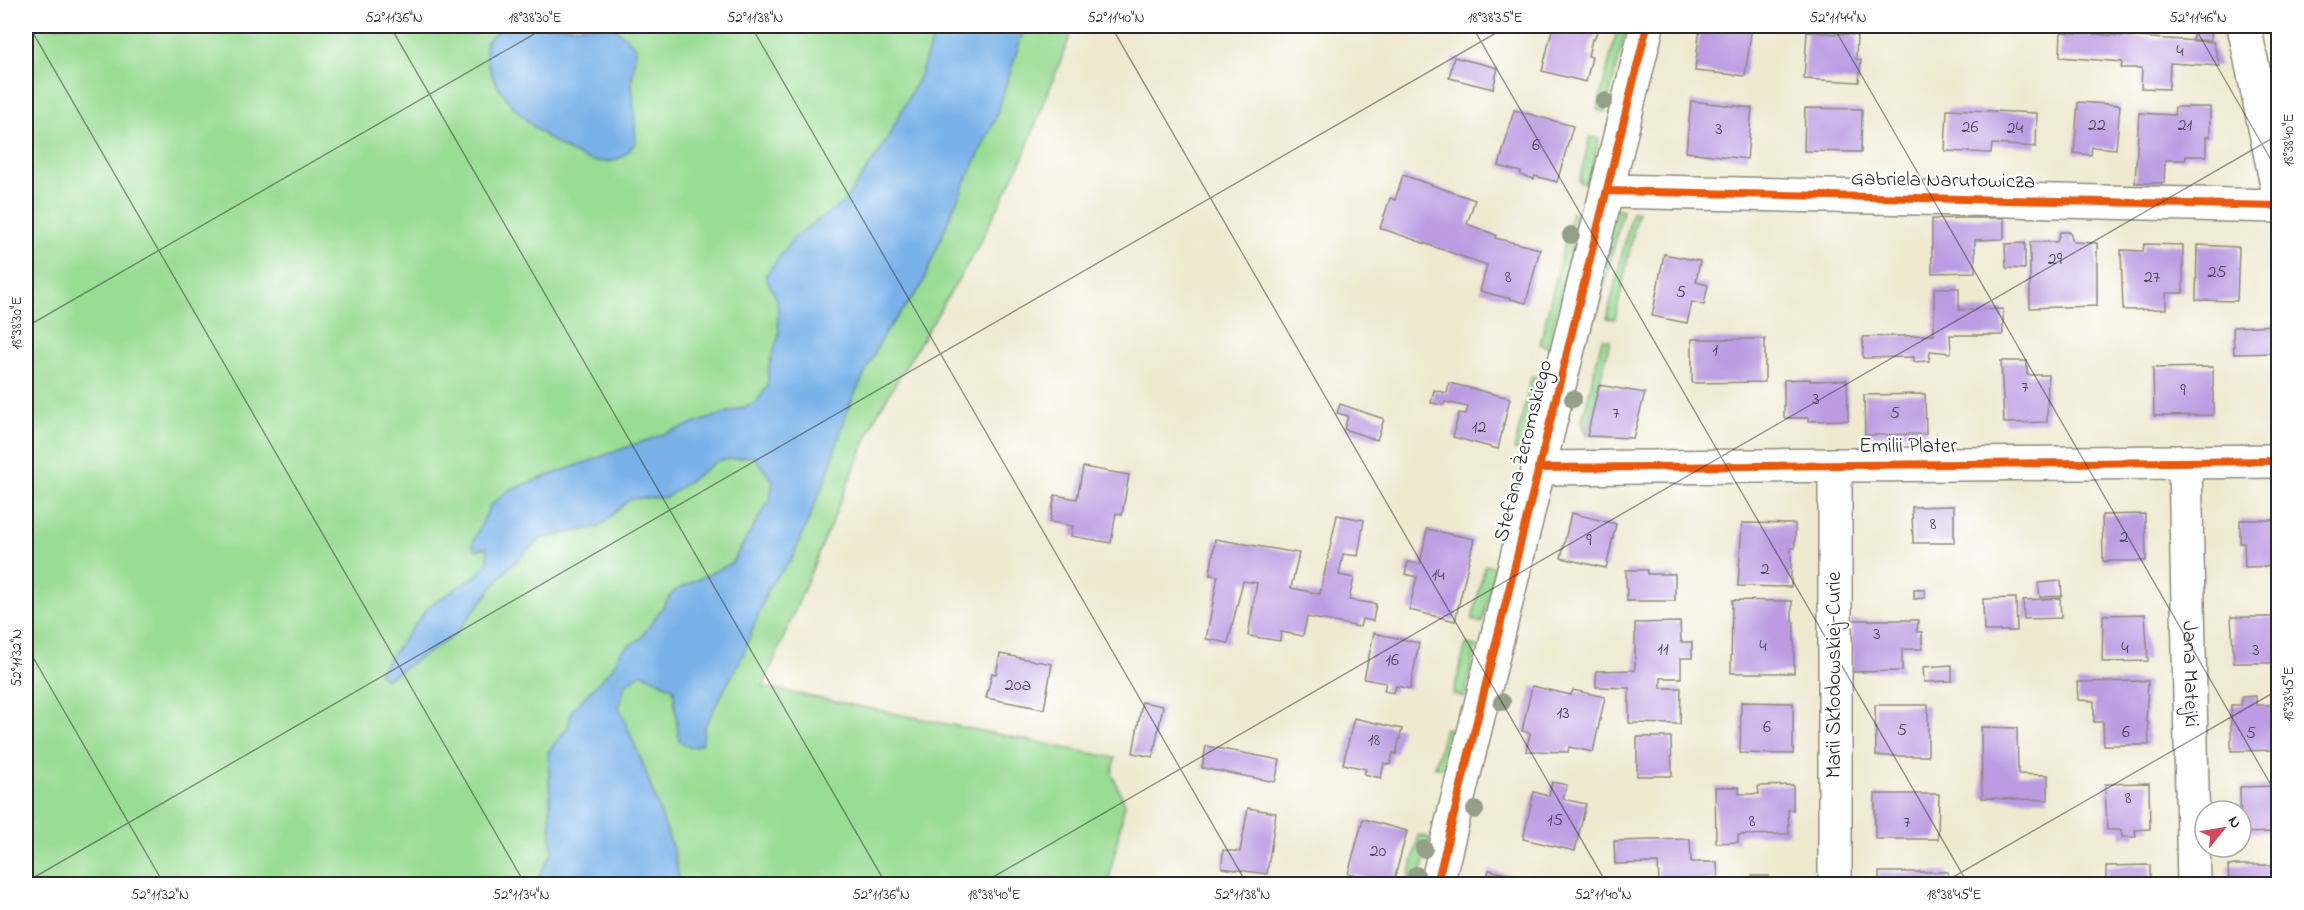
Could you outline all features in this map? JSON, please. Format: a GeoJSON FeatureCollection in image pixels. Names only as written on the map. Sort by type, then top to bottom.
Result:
{"type":"FeatureCollection","features":[{"type":"Feature","properties":{"kind":"street","name":"Stefana Żeromskiego"},"geometry":{"type":"LineString","coordinates":[[1437,885],[1647,26]]}},
{"type":"Feature","properties":{"kind":"street"},"geometry":{"type":"LineString","coordinates":[[2244,26],[2278,190]]}},
{"type":"Feature","properties":{"kind":"street","name":"Gabriela Narutowicza"},"geometry":{"type":"LineString","coordinates":[[1607,191],[2278,206]]}},
{"type":"Feature","properties":{"kind":"street","name":"Emilii Plater"},"geometry":{"type":"LineString","coordinates":[[1538,468],[2278,461]]}},
{"type":"Feature","properties":{"kind":"street","name":"Jana Matejki"},"geometry":{"type":"LineString","coordinates":[[2185,462],[2194,885]]}},
{"type":"Feature","properties":{"kind":"street","name":"Marii Skłodowskiej-Curie"},"geometry":{"type":"LineString","coordinates":[[1835,465],[1835,885]]}},
{"type":"Feature","properties":{"kind":"green space"},"geometry":{"type":"Polygon","coordinates":[[[26,26],[1074,26],[1021,162],[975,252],[877,414],[763,687],[1115,758],[1112,774],[1125,804],[1108,884],[26,884],[26,26]]]}},
{"type":"Feature","properties":{"kind":"green space"},"geometry":{"type":"Polygon","coordinates":[[[1618,26],[1627,27],[1605,112],[1597,110],[1618,26]]]}},
{"type":"Feature","properties":{"kind":"green space"},"geometry":{"type":"Polygon","coordinates":[[[1590,137],[1599,139],[1588,184],[1579,182],[1590,137]]]}},
{"type":"Feature","properties":{"kind":"green space"},"geometry":{"type":"Polygon","coordinates":[[[1616,208],[1623,210],[1596,318],[1589,316],[1616,208]]]}},
{"type":"Feature","properties":{"kind":"green space"},"geometry":{"type":"Polygon","coordinates":[[[1638,211],[1615,319],[1607,318],[1632,212],[1638,211]]]}},
{"type":"Feature","properties":{"kind":"green space"},"geometry":{"type":"Polygon","coordinates":[[[1572,212],[1580,214],[1548,347],[1540,344],[1572,212]]]}},
{"type":"Feature","properties":{"kind":"green space"},"geometry":{"type":"Polygon","coordinates":[[[1602,339],[1610,340],[1587,436],[1582,422],[1602,339]]]}},
{"type":"Feature","properties":{"kind":"green space"},"geometry":{"type":"Polygon","coordinates":[[[1532,376],[1541,378],[1522,452],[1514,450],[1532,376]]]}},
{"type":"Feature","properties":{"kind":"green space"},"geometry":{"type":"Polygon","coordinates":[[[1485,565],[1495,567],[1482,623],[1472,620],[1485,565]]]}},
{"type":"Feature","properties":{"kind":"green space"},"geometry":{"type":"Polygon","coordinates":[[[1466,644],[1476,646],[1464,697],[1453,694],[1466,644]]]}},
{"type":"Feature","properties":{"kind":"green space"},"geometry":{"type":"Polygon","coordinates":[[[1445,728],[1456,730],[1446,769],[1435,767],[1445,728]]]}},
{"type":"Feature","properties":{"kind":"green space"},"geometry":{"type":"Polygon","coordinates":[[[1419,835],[1430,838],[1418,884],[1407,884],[1419,835]]]}},
{"type":"Feature","properties":{"kind":"water"},"geometry":{"type":"Polygon","coordinates":[[[505,26],[613,26],[636,47],[632,80],[636,142],[627,153],[620,158],[606,162],[590,160],[556,144],[526,120],[502,92],[487,61],[486,41],[505,26]]]}},
{"type":"Feature","properties":{"kind":"water"},"geometry":{"type":"Polygon","coordinates":[[[937,26],[1025,26],[995,120],[953,209],[921,287],[884,334],[849,406],[826,478],[792,559],[770,585],[743,655],[704,728],[703,743],[690,748],[679,741],[673,688],[642,673],[625,685],[619,707],[643,764],[673,849],[680,884],[535,884],[552,853],[548,752],[568,727],[572,710],[612,668],[622,650],[640,639],[674,591],[732,563],[770,499],[773,481],[753,456],[717,461],[667,497],[630,499],[599,527],[542,538],[508,568],[454,636],[388,678],[383,678],[379,672],[428,607],[477,575],[488,562],[487,547],[476,550],[472,544],[490,506],[509,490],[756,403],[767,387],[769,365],[779,335],[777,300],[765,276],[795,236],[844,202],[883,147],[920,75],[937,26]]]}},
{"type":"Feature","properties":{"kind":"building"},"geometry":{"type":"Polygon","coordinates":[[[1540,26],[1599,26],[1594,40],[1592,39],[1588,56],[1592,57],[1586,82],[1542,71],[1552,30],[1540,26]]]}},
{"type":"Feature","properties":{"kind":"building"},"geometry":{"type":"Polygon","coordinates":[[[1700,26],[1752,26],[1745,76],[1695,71],[1700,26]]]}},
{"type":"Feature","properties":{"kind":"building"},"geometry":{"type":"Polygon","coordinates":[[[2193,26],[2212,26],[2211,40],[2193,40],[2193,26]]]}},
{"type":"Feature","properties":{"kind":"building"},"geometry":{"type":"Polygon","coordinates":[[[1807,32],[1857,35],[1856,59],[1861,60],[1859,82],[1804,79],[1807,32]]]}},
{"type":"Feature","properties":{"kind":"building"},"geometry":{"type":"Polygon","coordinates":[[[2061,32],[2213,42],[2220,66],[2170,63],[2169,89],[2141,88],[2142,68],[2121,68],[2122,62],[2060,57],[2061,32]]]}},
{"type":"Feature","properties":{"kind":"building"},"geometry":{"type":"Polygon","coordinates":[[[1454,57],[1498,68],[1493,89],[1449,78],[1454,57]]]}},
{"type":"Feature","properties":{"kind":"building"},"geometry":{"type":"Polygon","coordinates":[[[1691,101],[1752,108],[1747,159],[1686,152],[1691,101]]]}},
{"type":"Feature","properties":{"kind":"building"},"geometry":{"type":"Polygon","coordinates":[[[2078,102],[2120,105],[2116,149],[2092,147],[2091,155],[2074,153],[2078,102]]]}},
{"type":"Feature","properties":{"kind":"building"},"geometry":{"type":"Polygon","coordinates":[[[2175,107],[2210,107],[2210,137],[2206,137],[2206,156],[2186,156],[2185,160],[2165,160],[2164,183],[2135,183],[2139,113],[2174,115],[2175,107]]]}},
{"type":"Feature","properties":{"kind":"building"},"geometry":{"type":"Polygon","coordinates":[[[1805,108],[1862,109],[1861,152],[1804,151],[1805,108]]]}},
{"type":"Feature","properties":{"kind":"building"},"geometry":{"type":"Polygon","coordinates":[[[1947,109],[2037,113],[2036,147],[1992,144],[1991,153],[1945,151],[1947,109]]]}},
{"type":"Feature","properties":{"kind":"building"},"geometry":{"type":"Polygon","coordinates":[[[1514,110],[1573,126],[1557,182],[1535,176],[1534,179],[1521,175],[1521,172],[1499,166],[1514,110]]]}},
{"type":"Feature","properties":{"kind":"building"},"geometry":{"type":"Polygon","coordinates":[[[1403,175],[1475,200],[1467,224],[1496,235],[1495,238],[1540,249],[1526,303],[1480,291],[1487,265],[1380,228],[1390,198],[1395,200],[1403,175]]]}},
{"type":"Feature","properties":{"kind":"building"},"geometry":{"type":"Polygon","coordinates":[[[2004,218],[2004,239],[1975,240],[1975,272],[1932,273],[1932,219],[2004,218]]]}},
{"type":"Feature","properties":{"kind":"building"},"geometry":{"type":"Polygon","coordinates":[[[2060,232],[2070,232],[2073,242],[2097,243],[2097,306],[2030,308],[2030,242],[2057,242],[2060,232]]]}},
{"type":"Feature","properties":{"kind":"building"},"geometry":{"type":"Polygon","coordinates":[[[2025,243],[2025,269],[2006,268],[2005,244],[2025,243]]]}},
{"type":"Feature","properties":{"kind":"building"},"geometry":{"type":"Polygon","coordinates":[[[2144,244],[2183,245],[2183,293],[2166,293],[2166,309],[2123,310],[2121,250],[2143,251],[2144,244]]]}},
{"type":"Feature","properties":{"kind":"building"},"geometry":{"type":"Polygon","coordinates":[[[2197,245],[2239,247],[2237,301],[2196,300],[2197,245]]]}},
{"type":"Feature","properties":{"kind":"building"},"geometry":{"type":"Polygon","coordinates":[[[1664,254],[1700,261],[1696,282],[1708,285],[1704,305],[1692,302],[1687,323],[1652,316],[1664,254]]]}},
{"type":"Feature","properties":{"kind":"building"},"geometry":{"type":"Polygon","coordinates":[[[1934,288],[1959,288],[1959,310],[2003,309],[2003,335],[1950,335],[1951,353],[1930,351],[1929,361],[1914,362],[1914,357],[1863,358],[1863,337],[1934,335],[1934,288]]]}},
{"type":"Feature","properties":{"kind":"building"},"geometry":{"type":"Polygon","coordinates":[[[2278,325],[2278,353],[2234,354],[2233,327],[2278,325]]]}},
{"type":"Feature","properties":{"kind":"building"},"geometry":{"type":"Polygon","coordinates":[[[1692,339],[1765,339],[1765,382],[1692,383],[1692,339]]]}},
{"type":"Feature","properties":{"kind":"building"},"geometry":{"type":"Polygon","coordinates":[[[2001,361],[2027,361],[2027,375],[2048,375],[2047,422],[2004,423],[2001,361]]]}},
{"type":"Feature","properties":{"kind":"building"},"geometry":{"type":"Polygon","coordinates":[[[2213,367],[2213,415],[2154,416],[2153,368],[2213,367]]]}},
{"type":"Feature","properties":{"kind":"building"},"geometry":{"type":"Polygon","coordinates":[[[1810,379],[1810,381],[1847,380],[1848,420],[1808,421],[1808,418],[1784,418],[1784,380],[1810,379]]]}},
{"type":"Feature","properties":{"kind":"building"},"geometry":{"type":"Polygon","coordinates":[[[1449,383],[1510,398],[1498,449],[1453,437],[1459,413],[1466,414],[1468,407],[1445,402],[1444,405],[1431,403],[1434,390],[1447,393],[1449,383]]]}},
{"type":"Feature","properties":{"kind":"building"},"geometry":{"type":"Polygon","coordinates":[[[1599,385],[1645,393],[1633,438],[1587,436],[1599,385]]]}},
{"type":"Feature","properties":{"kind":"building"},"geometry":{"type":"Polygon","coordinates":[[[1925,394],[1926,434],[1865,435],[1864,395],[1925,394]]]}},
{"type":"Feature","properties":{"kind":"building"},"geometry":{"type":"Polygon","coordinates":[[[1340,404],[1384,419],[1377,440],[1344,429],[1348,416],[1337,413],[1340,404]]]}},
{"type":"Feature","properties":{"kind":"building"},"geometry":{"type":"Polygon","coordinates":[[[1083,467],[1129,475],[1122,515],[1116,513],[1111,543],[1071,536],[1073,526],[1050,522],[1055,495],[1077,499],[1083,467]]]}},
{"type":"Feature","properties":{"kind":"building"},"geometry":{"type":"Polygon","coordinates":[[[1954,506],[1954,543],[1913,543],[1912,507],[1954,506]]]}},
{"type":"Feature","properties":{"kind":"building"},"geometry":{"type":"Polygon","coordinates":[[[1571,513],[1616,524],[1606,568],[1561,558],[1571,513]]]}},
{"type":"Feature","properties":{"kind":"building"},"geometry":{"type":"Polygon","coordinates":[[[2145,514],[2146,561],[2103,561],[2102,515],[2145,514]]]}},
{"type":"Feature","properties":{"kind":"building"},"geometry":{"type":"Polygon","coordinates":[[[1337,515],[1364,520],[1358,556],[1343,554],[1339,575],[1354,578],[1349,600],[1376,604],[1373,621],[1362,619],[1360,627],[1307,617],[1303,636],[1281,632],[1280,641],[1248,636],[1257,583],[1243,581],[1228,643],[1206,639],[1218,576],[1210,575],[1215,539],[1299,553],[1291,588],[1320,594],[1337,515]]]}},
{"type":"Feature","properties":{"kind":"building"},"geometry":{"type":"Polygon","coordinates":[[[2240,520],[2278,520],[2278,566],[2245,567],[2244,543],[2240,543],[2240,520]]]}},
{"type":"Feature","properties":{"kind":"building"},"geometry":{"type":"Polygon","coordinates":[[[1742,523],[1795,524],[1795,548],[1791,548],[1791,587],[1738,586],[1742,523]]]}},
{"type":"Feature","properties":{"kind":"building"},"geometry":{"type":"Polygon","coordinates":[[[1427,529],[1474,539],[1455,621],[1409,610],[1417,577],[1405,574],[1408,562],[1420,564],[1427,529]]]}},
{"type":"Feature","properties":{"kind":"building"},"geometry":{"type":"Polygon","coordinates":[[[1626,570],[1647,570],[1647,574],[1675,574],[1675,601],[1627,601],[1626,570]]]}},
{"type":"Feature","properties":{"kind":"building"},"geometry":{"type":"Polygon","coordinates":[[[2061,581],[2062,596],[2040,597],[2038,583],[2061,581]]]}},
{"type":"Feature","properties":{"kind":"building"},"geometry":{"type":"Polygon","coordinates":[[[1914,590],[1925,590],[1925,598],[1914,599],[1914,590]]]}},
{"type":"Feature","properties":{"kind":"building"},"geometry":{"type":"Polygon","coordinates":[[[2016,598],[2017,631],[1984,631],[1983,599],[2016,598]]]}},
{"type":"Feature","properties":{"kind":"building"},"geometry":{"type":"Polygon","coordinates":[[[2060,598],[2061,618],[2024,619],[2023,600],[2060,598]]]}},
{"type":"Feature","properties":{"kind":"building"},"geometry":{"type":"Polygon","coordinates":[[[1732,600],[1792,601],[1794,673],[1731,673],[1732,600]]]}},
{"type":"Feature","properties":{"kind":"building"},"geometry":{"type":"Polygon","coordinates":[[[2145,614],[2148,661],[2102,662],[2103,615],[2145,614]]]}},
{"type":"Feature","properties":{"kind":"building"},"geometry":{"type":"Polygon","coordinates":[[[2231,617],[2278,617],[2278,663],[2234,663],[2231,617]]]}},
{"type":"Feature","properties":{"kind":"building"},"geometry":{"type":"Polygon","coordinates":[[[1851,620],[1918,620],[1917,632],[1922,632],[1922,649],[1902,649],[1902,671],[1852,672],[1851,620]]]}},
{"type":"Feature","properties":{"kind":"building"},"geometry":{"type":"Polygon","coordinates":[[[1680,622],[1681,642],[1692,642],[1692,658],[1681,658],[1681,678],[1661,678],[1661,688],[1681,688],[1680,724],[1629,723],[1629,688],[1596,687],[1596,671],[1635,670],[1635,623],[1680,622]]]}},
{"type":"Feature","properties":{"kind":"building"},"geometry":{"type":"Polygon","coordinates":[[[1374,633],[1419,643],[1410,689],[1396,686],[1394,693],[1384,691],[1386,683],[1364,679],[1374,633]]]}},
{"type":"Feature","properties":{"kind":"building"},"geometry":{"type":"Polygon","coordinates":[[[1000,654],[1052,664],[1044,709],[986,698],[992,673],[996,674],[1000,654]]]}},
{"type":"Feature","properties":{"kind":"building"},"geometry":{"type":"Polygon","coordinates":[[[1952,665],[1952,681],[1924,682],[1923,667],[1952,665]]]}},
{"type":"Feature","properties":{"kind":"building"},"geometry":{"type":"Polygon","coordinates":[[[2148,681],[2146,721],[2148,722],[2149,745],[2104,745],[2103,722],[2094,722],[2094,701],[2078,700],[2077,682],[2148,681]]]}},
{"type":"Feature","properties":{"kind":"building"},"geometry":{"type":"Polygon","coordinates":[[[1532,686],[1571,695],[1573,690],[1605,697],[1593,752],[1569,747],[1568,752],[1526,751],[1530,733],[1522,731],[1532,686]]]}},
{"type":"Feature","properties":{"kind":"building"},"geometry":{"type":"Polygon","coordinates":[[[2256,696],[2256,705],[2272,705],[2271,718],[2278,717],[2278,750],[2231,751],[2231,705],[2241,705],[2242,697],[2256,696]]]}},
{"type":"Feature","properties":{"kind":"building"},"geometry":{"type":"Polygon","coordinates":[[[1142,702],[1163,706],[1153,757],[1133,753],[1142,702]]]}},
{"type":"Feature","properties":{"kind":"building"},"geometry":{"type":"Polygon","coordinates":[[[1741,702],[1793,703],[1793,754],[1740,753],[1741,702]]]}},
{"type":"Feature","properties":{"kind":"building"},"geometry":{"type":"Polygon","coordinates":[[[1875,705],[1928,705],[1928,756],[1876,756],[1875,705]]]}},
{"type":"Feature","properties":{"kind":"building"},"geometry":{"type":"Polygon","coordinates":[[[1354,718],[1402,729],[1396,754],[1393,753],[1390,765],[1384,763],[1381,778],[1364,774],[1366,769],[1343,764],[1354,718]]]}},
{"type":"Feature","properties":{"kind":"building"},"geometry":{"type":"Polygon","coordinates":[[[1981,727],[2017,728],[2018,774],[2048,775],[2048,800],[1982,798],[1981,727]]]}},
{"type":"Feature","properties":{"kind":"building"},"geometry":{"type":"Polygon","coordinates":[[[1637,737],[1671,737],[1672,776],[1637,776],[1637,737]]]}},
{"type":"Feature","properties":{"kind":"building"},"geometry":{"type":"Polygon","coordinates":[[[1206,746],[1280,760],[1275,782],[1202,768],[1206,746]]]}},
{"type":"Feature","properties":{"kind":"building"},"geometry":{"type":"Polygon","coordinates":[[[1552,782],[1567,785],[1563,799],[1586,804],[1575,851],[1523,839],[1534,792],[1549,796],[1552,782]]]}},
{"type":"Feature","properties":{"kind":"building"},"geometry":{"type":"Polygon","coordinates":[[[2149,783],[2150,829],[2135,830],[2136,837],[2122,837],[2121,830],[2107,830],[2105,784],[2149,783]]]}},
{"type":"Feature","properties":{"kind":"building"},"geometry":{"type":"Polygon","coordinates":[[[1793,785],[1793,810],[1788,810],[1789,834],[1738,835],[1738,842],[1716,843],[1715,787],[1739,787],[1739,794],[1759,794],[1758,786],[1793,785]]]}},
{"type":"Feature","properties":{"kind":"building"},"geometry":{"type":"Polygon","coordinates":[[[2278,786],[2278,832],[2253,833],[2253,799],[2240,799],[2240,787],[2278,786]]]}},
{"type":"Feature","properties":{"kind":"building"},"geometry":{"type":"Polygon","coordinates":[[[1875,794],[1939,794],[1938,839],[1875,839],[1875,794]]]}},
{"type":"Feature","properties":{"kind":"building"},"geometry":{"type":"Polygon","coordinates":[[[1248,808],[1276,813],[1267,874],[1222,868],[1223,850],[1240,852],[1248,808]]]}},
{"type":"Feature","properties":{"kind":"building"},"geometry":{"type":"Polygon","coordinates":[[[1363,819],[1407,831],[1393,884],[1348,874],[1363,819]]]}},
{"type":"Feature","properties":{"kind":"building"},"geometry":{"type":"Polygon","coordinates":[[[1690,839],[1691,862],[1717,862],[1718,880],[1706,880],[1706,884],[1659,884],[1658,863],[1615,864],[1614,841],[1690,839]]]}},
{"type":"Feature","properties":{"kind":"building"},"geometry":{"type":"Polygon","coordinates":[[[2150,865],[2150,884],[2106,884],[2106,866],[2150,865]]]}},
{"type":"Feature","properties":{"kind":"building"},"geometry":{"type":"Polygon","coordinates":[[[2278,865],[2278,884],[2229,884],[2228,866],[2278,865]]]}},
{"type":"Feature","properties":{"kind":"building"},"geometry":{"type":"Polygon","coordinates":[[[1489,870],[1531,880],[1530,884],[1485,884],[1489,870]]]}},
{"type":"Feature","properties":{"kind":"building"},"geometry":{"type":"Polygon","coordinates":[[[1879,872],[1948,872],[1948,884],[1879,884],[1879,872]]]}},
{"type":"Feature","properties":{"kind":"building"},"geometry":{"type":"Polygon","coordinates":[[[1752,876],[1769,876],[1769,884],[1751,884],[1752,876]]]}},
{"type":"Feature","properties":{"kind":"cycle path"},"geometry":{"type":"LineString","coordinates":[[1437,884],[1647,26]]}},
{"type":"Feature","properties":{"kind":"cycle path"},"geometry":{"type":"LineString","coordinates":[[1607,191],[2278,206]]}},
{"type":"Feature","properties":{"kind":"cycle path"},"geometry":{"type":"LineString","coordinates":[[1538,468],[2278,461]]}}]}
